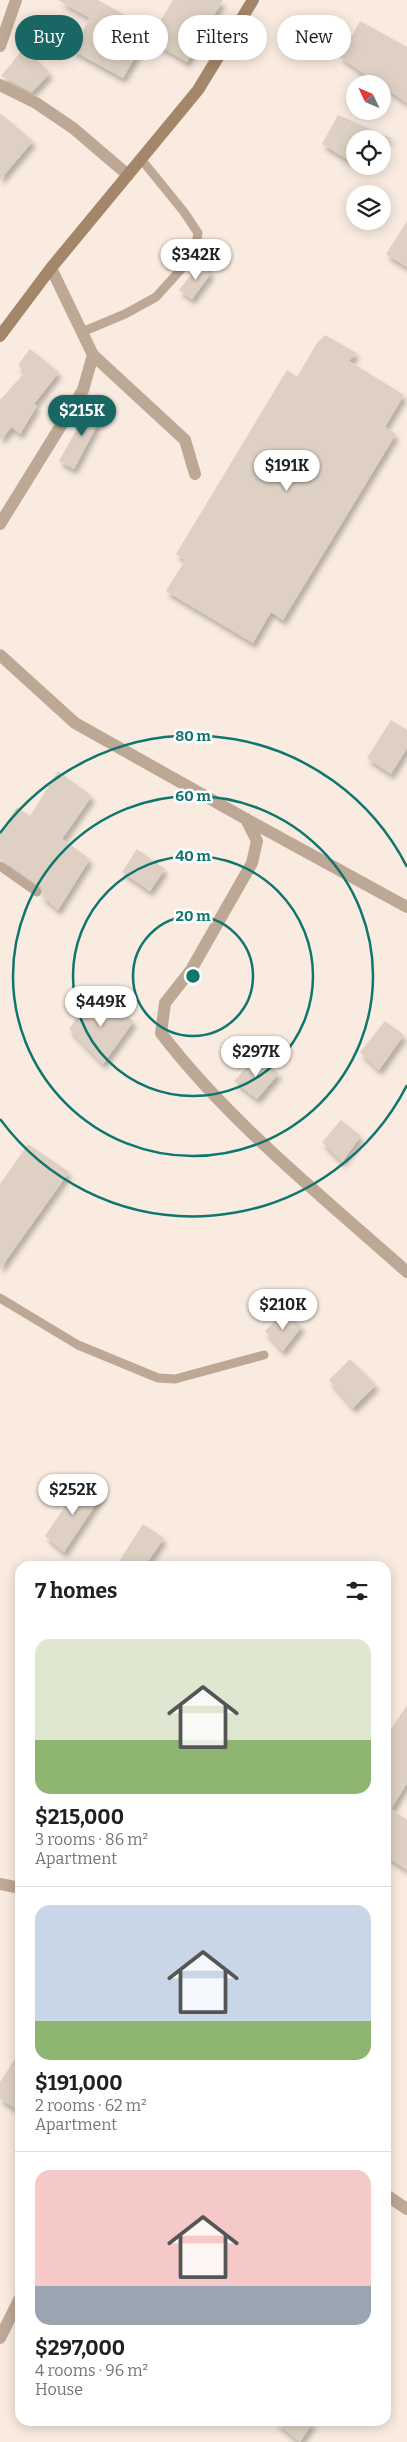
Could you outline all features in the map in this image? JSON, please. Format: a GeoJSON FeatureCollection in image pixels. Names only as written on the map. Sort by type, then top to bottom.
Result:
{"type":"FeatureCollection","features":[{"type":"Feature","properties":{"kind":"main road"},"geometry":{"type":"LineString","coordinates":[[0,336],[51,268],[198,90],[254,0]]}},
{"type":"Feature","properties":{"kind":"street"},"geometry":{"type":"LineString","coordinates":[[0,46],[16,0]]}},
{"type":"Feature","properties":{"kind":"street"},"geometry":{"type":"LineString","coordinates":[[0,85],[36,103],[73,128],[128,175]]}},
{"type":"Feature","properties":{"kind":"street"},"geometry":{"type":"LineString","coordinates":[[51,268],[93,355],[185,440],[195,474]]}},
{"type":"Feature","properties":{"kind":"street"},"geometry":{"type":"LineString","coordinates":[[0,524],[84,390],[93,355]]}},
{"type":"Feature","properties":{"kind":"street"},"geometry":{"type":"LineString","coordinates":[[0,655],[75,723],[407,907]]}},
{"type":"Feature","properties":{"kind":"street"},"geometry":{"type":"LineString","coordinates":[[246,819],[257,840],[252,862],[191,970],[165,1003],[160,1033],[185,1064],[260,1141],[407,1272]]}},
{"type":"Feature","properties":{"kind":"street"},"geometry":{"type":"LineString","coordinates":[[0,1884],[15,1887]]}},
{"type":"Feature","properties":{"kind":"street"},"geometry":{"type":"LineString","coordinates":[[391,2198],[407,2209]]}},
{"type":"Feature","properties":{"kind":"street"},"geometry":{"type":"LineString","coordinates":[[0,2338],[15,2308]]}},
{"type":"Feature","properties":{"kind":"lane"},"geometry":{"type":"LineString","coordinates":[[82,332],[125,314],[156,297],[194,254],[198,233],[184,212],[141,159]]}},
{"type":"Feature","properties":{"kind":"lane"},"geometry":{"type":"LineString","coordinates":[[0,866],[37,892]]}},
{"type":"Feature","properties":{"kind":"lane"},"geometry":{"type":"LineString","coordinates":[[0,1298],[78,1345],[158,1378],[175,1379],[264,1355]]}},
{"type":"Feature","properties":{"kind":"building"},"geometry":{"type":"Polygon","coordinates":[[[58,0],[98,0],[124,15],[93,15],[93,60],[134,60],[123,78],[83,56],[83,30],[90,18],[58,0]]]}},
{"type":"Feature","properties":{"kind":"building"},"geometry":{"type":"Polygon","coordinates":[[[173,0],[223,0],[214,15],[178,15],[178,57],[168,51],[168,15],[164,15],[173,0]]]}},
{"type":"Feature","properties":{"kind":"building"},"geometry":{"type":"Polygon","coordinates":[[[360,21],[407,47],[407,103],[391,92],[391,75],[366,75],[344,60],[351,60],[351,37],[360,21]]]}},
{"type":"Feature","properties":{"kind":"building"},"geometry":{"type":"Polygon","coordinates":[[[15,59],[36,60],[50,73],[32,92],[1,76],[15,59]]]}},
{"type":"Feature","properties":{"kind":"building"},"geometry":{"type":"Polygon","coordinates":[[[0,113],[33,141],[0,180],[0,113]]]}},
{"type":"Feature","properties":{"kind":"building"},"geometry":{"type":"Polygon","coordinates":[[[338,115],[372,130],[346,130],[346,159],[322,144],[338,115]]]}},
{"type":"Feature","properties":{"kind":"building"},"geometry":{"type":"Polygon","coordinates":[[[407,221],[407,267],[386,254],[407,221]]]}},
{"type":"Feature","properties":{"kind":"building"},"geometry":{"type":"Polygon","coordinates":[[[200,263],[212,272],[192,299],[179,290],[200,263]]]}},
{"type":"Feature","properties":{"kind":"building"},"geometry":{"type":"Polygon","coordinates":[[[325,335],[357,353],[349,361],[404,395],[385,427],[396,434],[283,620],[271,612],[253,643],[166,591],[185,560],[176,554],[287,370],[297,377],[317,343],[325,335]]]}},
{"type":"Feature","properties":{"kind":"building"},"geometry":{"type":"Polygon","coordinates":[[[30,349],[59,372],[34,404],[37,406],[20,434],[12,427],[0,440],[0,400],[25,372],[18,365],[30,349]]]}},
{"type":"Feature","properties":{"kind":"building"},"geometry":{"type":"Polygon","coordinates":[[[90,405],[104,412],[74,469],[59,461],[90,405]]]}},
{"type":"Feature","properties":{"kind":"building"},"geometry":{"type":"Polygon","coordinates":[[[391,720],[407,730],[407,748],[391,774],[367,758],[391,720]]]}},
{"type":"Feature","properties":{"kind":"building"},"geometry":{"type":"Polygon","coordinates":[[[58,771],[92,796],[62,839],[90,859],[58,910],[42,896],[41,887],[0,859],[0,832],[17,807],[30,816],[58,771]]]}},
{"type":"Feature","properties":{"kind":"building"},"geometry":{"type":"Polygon","coordinates":[[[137,849],[165,869],[150,891],[122,872],[137,849]]]}},
{"type":"Feature","properties":{"kind":"building"},"geometry":{"type":"Polygon","coordinates":[[[94,994],[134,1021],[103,1064],[69,1029],[94,994]]]}},
{"type":"Feature","properties":{"kind":"building"},"geometry":{"type":"Polygon","coordinates":[[[385,1021],[404,1035],[379,1070],[360,1052],[385,1021]]]}},
{"type":"Feature","properties":{"kind":"building"},"geometry":{"type":"Polygon","coordinates":[[[255,1058],[279,1073],[257,1099],[234,1081],[255,1058]]]}},
{"type":"Feature","properties":{"kind":"building"},"geometry":{"type":"Polygon","coordinates":[[[341,1120],[361,1136],[342,1162],[322,1142],[341,1120]]]}},
{"type":"Feature","properties":{"kind":"building"},"geometry":{"type":"Polygon","coordinates":[[[28,1144],[69,1172],[0,1269],[0,1184],[28,1144]]]}},
{"type":"Feature","properties":{"kind":"building"},"geometry":{"type":"Polygon","coordinates":[[[284,1312],[302,1326],[283,1351],[265,1331],[284,1312]]]}},
{"type":"Feature","properties":{"kind":"building"},"geometry":{"type":"Polygon","coordinates":[[[350,1359],[376,1385],[353,1408],[329,1380],[350,1359]]]}},
{"type":"Feature","properties":{"kind":"building"},"geometry":{"type":"Polygon","coordinates":[[[82,1481],[102,1495],[64,1552],[45,1536],[82,1481]]]}},
{"type":"Feature","properties":{"kind":"building"},"geometry":{"type":"Polygon","coordinates":[[[143,1524],[164,1538],[148,1561],[119,1561],[143,1524]]]}},
{"type":"Feature","properties":{"kind":"building"},"geometry":{"type":"Polygon","coordinates":[[[407,1705],[407,1783],[391,1809],[391,1729],[407,1705]]]}},
{"type":"Feature","properties":{"kind":"building"},"geometry":{"type":"Polygon","coordinates":[[[391,1809],[407,1820],[407,1870],[391,1859],[391,1809]]]}},
{"type":"Feature","properties":{"kind":"building"},"geometry":{"type":"Polygon","coordinates":[[[15,2059],[15,2108],[0,2099],[0,2082],[15,2059]]]}},
{"type":"Feature","properties":{"kind":"building"},"geometry":{"type":"Polygon","coordinates":[[[280,2426],[311,2426],[300,2442],[280,2426]]]}}]}
